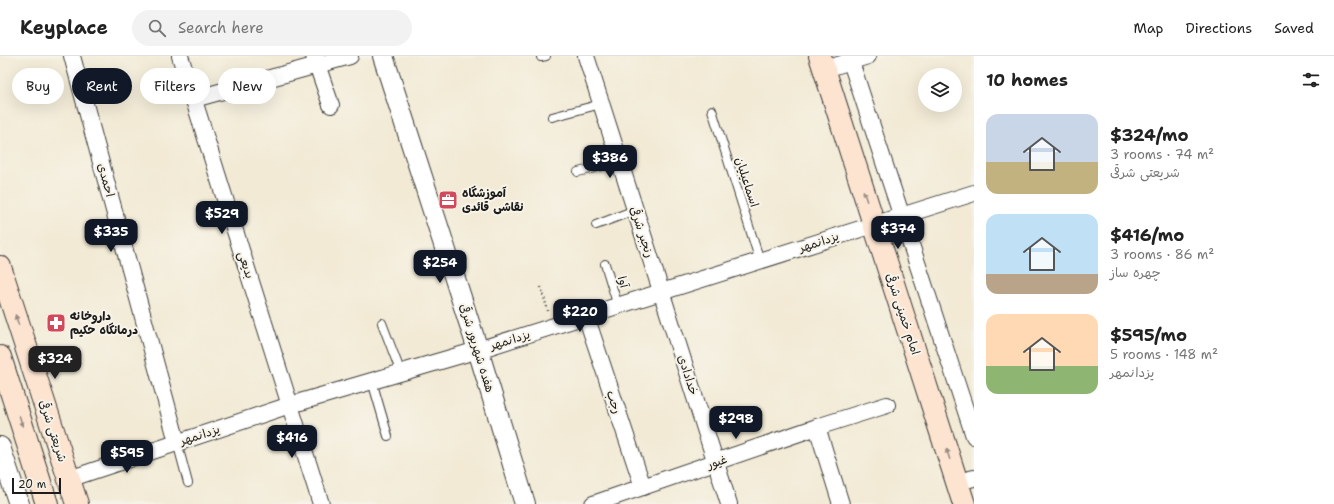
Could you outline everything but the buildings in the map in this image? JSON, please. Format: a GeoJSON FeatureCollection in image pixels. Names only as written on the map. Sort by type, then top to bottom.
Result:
{"type":"FeatureCollection","features":[{"type":"Feature","properties":{"kind":"main road","name":"امام خمینی شرقی"},"geometry":{"type":"LineString","coordinates":[[822,63],[874,225],[966,480],[964,504]]}},
{"type":"Feature","properties":{"kind":"main road","name":"شریعتی شرقی"},"geometry":{"type":"LineString","coordinates":[[0,267],[77,504]]}},
{"type":"Feature","properties":{"kind":"main road"},"geometry":{"type":"LineString","coordinates":[[0,357],[7,402],[47,504]]}},
{"type":"Feature","properties":{"kind":"street","name":"احمدی"},"geometry":{"type":"LineString","coordinates":[[72,56],[177,442]]}},
{"type":"Feature","properties":{"kind":"street","name":"بدیعی"},"geometry":{"type":"LineString","coordinates":[[180,56],[184,68]]}},
{"type":"Feature","properties":{"kind":"street"},"geometry":{"type":"LineString","coordinates":[[210,94],[315,60],[350,56]]}},
{"type":"Feature","properties":{"kind":"street","name":"هفده شهریور شرقی"},"geometry":{"type":"LineString","coordinates":[[383,56],[478,350],[525,504]]}},
{"type":"Feature","properties":{"kind":"street","name":"رنجبر شرقی"},"geometry":{"type":"LineString","coordinates":[[586,56],[661,293]]}},
{"type":"Feature","properties":{"kind":"street"},"geometry":{"type":"LineString","coordinates":[[822,63],[868,56]]}},
{"type":"Feature","properties":{"kind":"street"},"geometry":{"type":"LineString","coordinates":[[850,59],[974,436]]}},
{"type":"Feature","properties":{"kind":"street"},"geometry":{"type":"LineString","coordinates":[[315,60],[331,105]]}},
{"type":"Feature","properties":{"kind":"street","name":"بدیعی"},"geometry":{"type":"LineString","coordinates":[[196,104],[320,504]]}},
{"type":"Feature","properties":{"kind":"street","name":"یزدانمهر"},"geometry":{"type":"LineString","coordinates":[[68,479],[290,405],[553,327],[974,193]]}},
{"type":"Feature","properties":{"kind":"street","name":"خدادادی"},"geometry":{"type":"LineString","coordinates":[[661,293],[729,504]]}},
{"type":"Feature","properties":{"kind":"street","name":"رجب"},"geometry":{"type":"LineString","coordinates":[[586,316],[643,487]]}},
{"type":"Feature","properties":{"kind":"street","name":"غیور"},"geometry":{"type":"LineString","coordinates":[[593,504],[817,427],[887,405]]}},
{"type":"Feature","properties":{"kind":"street"},"geometry":{"type":"LineString","coordinates":[[817,427],[841,504]]}},
{"type":"Feature","properties":{"kind":"street"},"geometry":{"type":"LineString","coordinates":[[0,447],[18,504]]}},
{"type":"Feature","properties":{"kind":"lane"},"geometry":{"type":"LineString","coordinates":[[552,118],[601,104]]}},
{"type":"Feature","properties":{"kind":"lane","name":"اسماعیلیان"},"geometry":{"type":"LineString","coordinates":[[712,110],[760,261]]}},
{"type":"Feature","properties":{"kind":"lane"},"geometry":{"type":"LineString","coordinates":[[578,172],[620,162]]}},
{"type":"Feature","properties":{"kind":"lane"},"geometry":{"type":"LineString","coordinates":[[596,226],[635,210]]}},
{"type":"Feature","properties":{"kind":"lane","name":"آوا"},"geometry":{"type":"LineString","coordinates":[[606,264],[618,306]]}},
{"type":"Feature","properties":{"kind":"lane"},"geometry":{"type":"LineString","coordinates":[[382,323],[401,373]]}},
{"type":"Feature","properties":{"kind":"lane"},"geometry":{"type":"LineString","coordinates":[[372,381],[388,436]]}},
{"type":"Feature","properties":{"kind":"lane"},"geometry":{"type":"LineString","coordinates":[[177,442],[188,483]]}},
{"type":"Feature","properties":{"kind":"path"},"geometry":{"type":"LineString","coordinates":[[541,287],[553,327]]}},
{"type":"Feature","properties":{"kind":"place","name":"آموزشگاه نقاشی قائدی"},"geometry":{"type":"Point","coordinates":[448,200]}},
{"type":"Feature","properties":{"kind":"place","name":"داروخانه درمانگاه حکیم"},"geometry":{"type":"Point","coordinates":[56,323]}}]}
